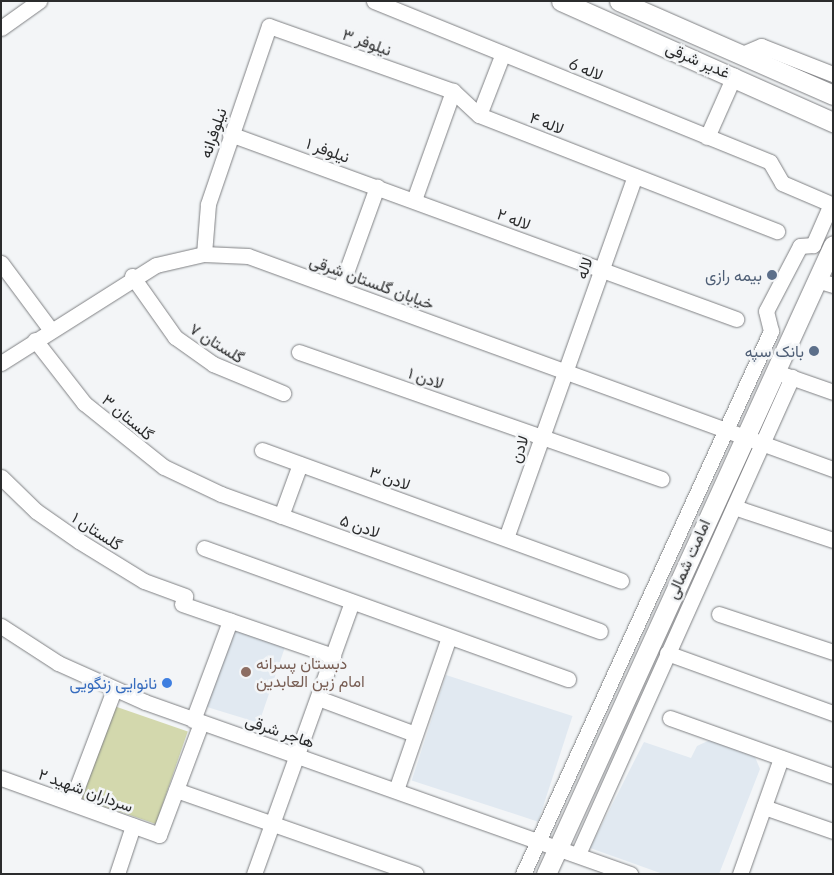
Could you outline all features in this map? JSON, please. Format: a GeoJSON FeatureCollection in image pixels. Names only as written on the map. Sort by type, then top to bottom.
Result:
{"type":"FeatureCollection","features":[{"type":"Feature","properties":{"kind":"main road","name":"غدیر شرقی"},"geometry":{"type":"LineString","coordinates":[[561,1],[734,76],[833,122]]}},
{"type":"Feature","properties":{"kind":"main road","name":"غدیر شرقی"},"geometry":{"type":"LineString","coordinates":[[619,1],[833,95]]}},
{"type":"Feature","properties":{"kind":"main road","name":"امامت شمالی"},"geometry":{"type":"LineString","coordinates":[[546,874],[753,440],[774,372],[790,338],[825,283],[833,245]]}},
{"type":"Feature","properties":{"kind":"street"},"geometry":{"type":"LineString","coordinates":[[1,28],[39,1]]}},
{"type":"Feature","properties":{"kind":"street","name":"لاله 6"},"geometry":{"type":"LineString","coordinates":[[374,1],[406,7],[503,53],[770,162],[782,183],[831,204],[813,245],[800,246],[766,311],[771,331]]}},
{"type":"Feature","properties":{"kind":"street","name":"نیلوفر ۳"},"geometry":{"type":"LineString","coordinates":[[269,26],[453,92]]}},
{"type":"Feature","properties":{"kind":"street","name":"نیلوفرانه"},"geometry":{"type":"LineString","coordinates":[[204,254],[208,204],[230,134],[269,26]]}},
{"type":"Feature","properties":{"kind":"street"},"geometry":{"type":"LineString","coordinates":[[740,54],[761,46],[833,74]]}},
{"type":"Feature","properties":{"kind":"street"},"geometry":{"type":"LineString","coordinates":[[479,115],[503,53]]}},
{"type":"Feature","properties":{"kind":"street"},"geometry":{"type":"LineString","coordinates":[[707,137],[734,76]]}},
{"type":"Feature","properties":{"kind":"street"},"geometry":{"type":"LineString","coordinates":[[414,200],[453,92]]}},
{"type":"Feature","properties":{"kind":"street","name":"لاله ۴"},"geometry":{"type":"LineString","coordinates":[[453,92],[479,115],[776,231]]}},
{"type":"Feature","properties":{"kind":"street","name":"نیلوفر ۱"},"geometry":{"type":"LineString","coordinates":[[230,134],[414,200]]}},
{"type":"Feature","properties":{"kind":"street","name":"لاله"},"geometry":{"type":"LineString","coordinates":[[566,371],[635,176]]}},
{"type":"Feature","properties":{"kind":"street"},"geometry":{"type":"LineString","coordinates":[[340,290],[377,187]]}},
{"type":"Feature","properties":{"kind":"street","name":"لاله ۲"},"geometry":{"type":"LineString","coordinates":[[414,200],[736,318]]}},
{"type":"Feature","properties":{"kind":"street","name":"خیابان گلستان شرقی"},"geometry":{"type":"LineString","coordinates":[[1,363],[132,276],[204,254],[248,256],[833,469]]}},
{"type":"Feature","properties":{"kind":"street"},"geometry":{"type":"LineString","coordinates":[[1,263],[50,329]]}},
{"type":"Feature","properties":{"kind":"street","name":"گلستان ۷"},"geometry":{"type":"LineString","coordinates":[[132,276],[175,337],[213,364],[283,393]]}},
{"type":"Feature","properties":{"kind":"street"},"geometry":{"type":"LineString","coordinates":[[523,874],[771,331],[790,338]]}},
{"type":"Feature","properties":{"kind":"street","name":"گلستان ۳"},"geometry":{"type":"LineString","coordinates":[[35,340],[84,403],[126,441],[164,467],[221,494]]}},
{"type":"Feature","properties":{"kind":"street","name":"لادن ۱"},"geometry":{"type":"LineString","coordinates":[[299,352],[661,479]]}},
{"type":"Feature","properties":{"kind":"street","name":"لادن"},"geometry":{"type":"LineString","coordinates":[[506,538],[566,371]]}},
{"type":"Feature","properties":{"kind":"street"},"geometry":{"type":"LineString","coordinates":[[774,372],[833,392]]}},
{"type":"Feature","properties":{"kind":"street"},"geometry":{"type":"LineString","coordinates":[[578,854],[734,507],[753,440],[792,377]]}},
{"type":"Feature","properties":{"kind":"street","name":"لادن ۳"},"geometry":{"type":"LineString","coordinates":[[262,450],[621,581]]}},
{"type":"Feature","properties":{"kind":"street"},"geometry":{"type":"LineString","coordinates":[[282,516],[300,464]]}},
{"type":"Feature","properties":{"kind":"street","name":"گلستان ۱"},"geometry":{"type":"LineString","coordinates":[[1,477],[36,511],[79,542],[144,581],[230,621],[333,656]]}},
{"type":"Feature","properties":{"kind":"street","name":"لادن ۵"},"geometry":{"type":"LineString","coordinates":[[221,494],[600,631]]}},
{"type":"Feature","properties":{"kind":"street"},"geometry":{"type":"LineString","coordinates":[[734,507],[830,539]]}},
{"type":"Feature","properties":{"kind":"street"},"geometry":{"type":"LineString","coordinates":[[204,548],[568,679]]}},
{"type":"Feature","properties":{"kind":"street"},"geometry":{"type":"LineString","coordinates":[[254,874],[352,602]]}},
{"type":"Feature","properties":{"kind":"street"},"geometry":{"type":"LineString","coordinates":[[719,614],[833,652]]}},
{"type":"Feature","properties":{"kind":"street"},"geometry":{"type":"LineString","coordinates":[[230,621],[176,790],[416,874]]}},
{"type":"Feature","properties":{"kind":"street","name":"هاجر شرقی"},"geometry":{"type":"LineString","coordinates":[[4,636],[114,690],[630,874]]}},
{"type":"Feature","properties":{"kind":"street"},"geometry":{"type":"LineString","coordinates":[[396,790],[449,637]]}},
{"type":"Feature","properties":{"kind":"street"},"geometry":{"type":"LineString","coordinates":[[667,653],[833,713]]}},
{"type":"Feature","properties":{"kind":"street"},"geometry":{"type":"LineString","coordinates":[[72,803],[114,690]]}},
{"type":"Feature","properties":{"kind":"street"},"geometry":{"type":"LineString","coordinates":[[318,698],[415,734]]}},
{"type":"Feature","properties":{"kind":"street"},"geometry":{"type":"LineString","coordinates":[[670,718],[833,776]]}},
{"type":"Feature","properties":{"kind":"street"},"geometry":{"type":"LineString","coordinates":[[740,874],[781,758]]}},
{"type":"Feature","properties":{"kind":"street","name":"سرداران شهید ۲"},"geometry":{"type":"LineString","coordinates":[[1,778],[159,835],[176,790]]}},
{"type":"Feature","properties":{"kind":"street"},"geometry":{"type":"LineString","coordinates":[[764,807],[833,831]]}},
{"type":"Feature","properties":{"kind":"street"},"geometry":{"type":"LineString","coordinates":[[116,874],[133,826]]}},
{"type":"Feature","properties":{"kind":"shaded area","name":"دبستان پسرانه امام زین العابدین"},"geometry":{"type":"Polygon","coordinates":[[[232,626],[286,644],[259,723],[207,707],[204,700],[232,626]]]}},
{"type":"Feature","properties":{"kind":"shaded area"},"geometry":{"type":"Polygon","coordinates":[[[446,675],[572,716],[538,822],[412,781],[446,675]]]}},
{"type":"Feature","properties":{"kind":"shaded area"},"geometry":{"type":"Polygon","coordinates":[[[710,740],[755,757],[760,769],[719,874],[663,874],[590,848],[644,742],[691,758],[697,746],[710,740]]]}},
{"type":"Feature","properties":{"kind":"green space"},"geometry":{"type":"Polygon","coordinates":[[[114,706],[188,731],[156,824],[82,799],[114,706]]]}},
{"type":"Feature","properties":{"kind":"place","name":"بیمه رازی"},"geometry":{"type":"Point","coordinates":[772,275]}},
{"type":"Feature","properties":{"kind":"place","name":"بانک سپه"},"geometry":{"type":"Point","coordinates":[814,351]}},
{"type":"Feature","properties":{"kind":"place","name":"دبستان پسرانه امام زین العابدین"},"geometry":{"type":"Point","coordinates":[246,672]}},
{"type":"Feature","properties":{"kind":"place","name":"نانوایی زنگویی"},"geometry":{"type":"Point","coordinates":[167,683]}}]}
